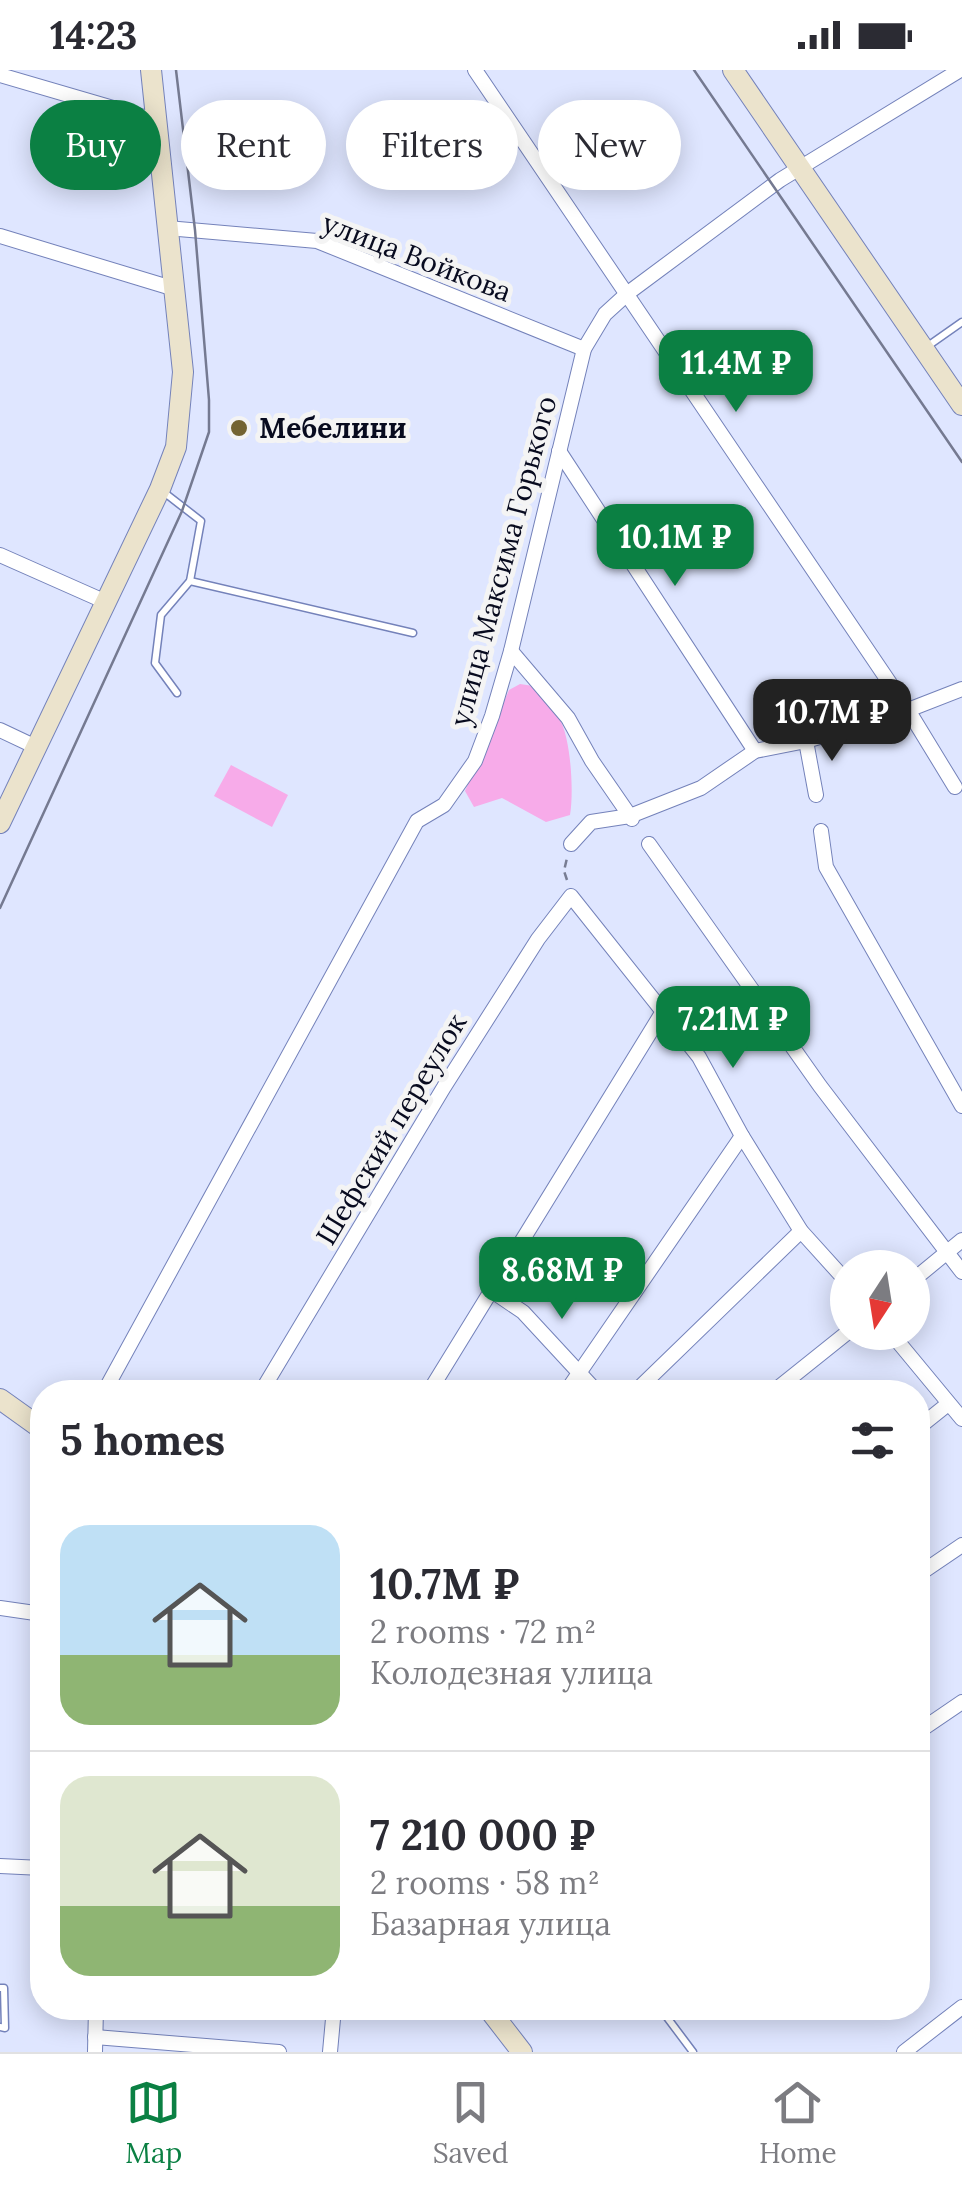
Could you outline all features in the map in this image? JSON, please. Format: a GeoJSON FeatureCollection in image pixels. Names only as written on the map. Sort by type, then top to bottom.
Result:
{"type":"FeatureCollection","features":[{"type":"Feature","properties":{"kind":"main road"},"geometry":{"type":"LineString","coordinates":[[150,70],[152,100]]}},
{"type":"Feature","properties":{"kind":"main road"},"geometry":{"type":"LineString","coordinates":[[733,70],[962,405]]}},
{"type":"Feature","properties":{"kind":"main road"},"geometry":{"type":"LineString","coordinates":[[0,823],[160,490],[176,446],[183,393],[161,178]]}},
{"type":"Feature","properties":{"kind":"main road"},"geometry":{"type":"LineString","coordinates":[[0,1399],[30,1420]]}},
{"type":"Feature","properties":{"kind":"main road"},"geometry":{"type":"LineString","coordinates":[[501,2020],[522,2052]]}},
{"type":"Feature","properties":{"kind":"street"},"geometry":{"type":"LineString","coordinates":[[475,70],[908,710],[955,787]]}},
{"type":"Feature","properties":{"kind":"street","name":"улица Максима Горького"},"geometry":{"type":"LineString","coordinates":[[111,1380],[418,822],[444,805],[474,761],[511,651],[584,349],[605,314],[773,185],[960,70]]}},
{"type":"Feature","properties":{"kind":"street"},"geometry":{"type":"LineString","coordinates":[[0,75],[86,100]]}},
{"type":"Feature","properties":{"kind":"street","name":"улица Войкова"},"geometry":{"type":"LineString","coordinates":[[167,228],[317,241],[584,349]]}},
{"type":"Feature","properties":{"kind":"street"},"geometry":{"type":"LineString","coordinates":[[0,236],[175,288]]}},
{"type":"Feature","properties":{"kind":"street"},"geometry":{"type":"LineString","coordinates":[[559,451],[755,751]]}},
{"type":"Feature","properties":{"kind":"street"},"geometry":{"type":"LineString","coordinates":[[0,555],[106,602]]}},
{"type":"Feature","properties":{"kind":"street"},"geometry":{"type":"LineString","coordinates":[[511,651],[568,718],[631,817]]}},
{"type":"Feature","properties":{"kind":"street"},"geometry":{"type":"LineString","coordinates":[[571,844],[591,822],[631,817],[702,788],[755,751],[908,710],[962,690]]}},
{"type":"Feature","properties":{"kind":"street"},"geometry":{"type":"LineString","coordinates":[[0,730],[36,748]]}},
{"type":"Feature","properties":{"kind":"street"},"geometry":{"type":"LineString","coordinates":[[806,740],[816,795]]}},
{"type":"Feature","properties":{"kind":"street"},"geometry":{"type":"LineString","coordinates":[[821,832],[826,867],[962,1106]]}},
{"type":"Feature","properties":{"kind":"street"},"geometry":{"type":"LineString","coordinates":[[649,844],[820,1086],[962,1272]]}},
{"type":"Feature","properties":{"kind":"street"},"geometry":{"type":"LineString","coordinates":[[571,896],[699,1056],[800,1231],[830,1264]]}},
{"type":"Feature","properties":{"kind":"street","name":"Шефский переулок"},"geometry":{"type":"LineString","coordinates":[[268,1380],[455,1071],[538,939],[571,896]]}},
{"type":"Feature","properties":{"kind":"street"},"geometry":{"type":"LineString","coordinates":[[436,1380],[662,1013]]}},
{"type":"Feature","properties":{"kind":"street"},"geometry":{"type":"LineString","coordinates":[[573,1380],[742,1136]]}},
{"type":"Feature","properties":{"kind":"street"},"geometry":{"type":"LineString","coordinates":[[647,1380],[800,1231]]}},
{"type":"Feature","properties":{"kind":"street"},"geometry":{"type":"LineString","coordinates":[[930,1267],[962,1240]]}},
{"type":"Feature","properties":{"kind":"street"},"geometry":{"type":"LineString","coordinates":[[492,1290],[523,1312],[586,1380]]}},
{"type":"Feature","properties":{"kind":"street"},"geometry":{"type":"LineString","coordinates":[[788,1380],[830,1346]]}},
{"type":"Feature","properties":{"kind":"street"},"geometry":{"type":"LineString","coordinates":[[904,1350],[929,1380]]}},
{"type":"Feature","properties":{"kind":"street"},"geometry":{"type":"LineString","coordinates":[[930,1382],[962,1419]]}},
{"type":"Feature","properties":{"kind":"street"},"geometry":{"type":"LineString","coordinates":[[930,1418],[948,1404]]}},
{"type":"Feature","properties":{"kind":"street"},"geometry":{"type":"LineString","coordinates":[[930,1567],[962,1545]]}},
{"type":"Feature","properties":{"kind":"street"},"geometry":{"type":"LineString","coordinates":[[0,1608],[30,1612]]}},
{"type":"Feature","properties":{"kind":"street"},"geometry":{"type":"LineString","coordinates":[[930,1724],[962,1702]]}},
{"type":"Feature","properties":{"kind":"street"},"geometry":{"type":"LineString","coordinates":[[0,1866],[30,1867]]}},
{"type":"Feature","properties":{"kind":"street"},"geometry":{"type":"LineString","coordinates":[[904,2052],[962,2007]]}},
{"type":"Feature","properties":{"kind":"street"},"geometry":{"type":"LineString","coordinates":[[96,2020],[95,2045],[280,2052]]}},
{"type":"Feature","properties":{"kind":"street"},"geometry":{"type":"LineString","coordinates":[[330,2052],[333,2020]]}},
{"type":"Feature","properties":{"kind":"lane"},"geometry":{"type":"LineString","coordinates":[[924,349],[962,322]]}},
{"type":"Feature","properties":{"kind":"lane"},"geometry":{"type":"LineString","coordinates":[[160,490],[201,521],[190,581],[162,615],[155,663],[177,693]]}},
{"type":"Feature","properties":{"kind":"lane"},"geometry":{"type":"LineString","coordinates":[[190,581],[412,634]]}},
{"type":"Feature","properties":{"kind":"lane"},"geometry":{"type":"LineString","coordinates":[[0,1988],[4,1988],[5,2028],[0,2028]]}},
{"type":"Feature","properties":{"kind":"lane"},"geometry":{"type":"LineString","coordinates":[[669,2020],[692,2052]]}},
{"type":"Feature","properties":{"kind":"path"},"geometry":{"type":"LineString","coordinates":[[571,844],[564,871],[571,896]]}},
{"type":"Feature","properties":{"kind":"shaded area"},"geometry":{"type":"Polygon","coordinates":[[[520,684],[533,686],[559,718],[569,751],[570,815],[546,822],[502,798],[474,807],[465,791],[509,690],[520,684]]]}},
{"type":"Feature","properties":{"kind":"shaded area"},"geometry":{"type":"Polygon","coordinates":[[[231,765],[288,795],[272,827],[214,796],[231,765]]]}},
{"type":"Feature","properties":{"kind":"tram line"},"geometry":{"type":"LineString","coordinates":[[0,908],[182,511],[209,432],[195,230],[176,70]]}},
{"type":"Feature","properties":{"kind":"tram line"},"geometry":{"type":"LineString","coordinates":[[694,70],[962,462]]}},
{"type":"Feature","properties":{"kind":"place","name":"Мебелини"},"geometry":{"type":"Point","coordinates":[239,428]}}]}
